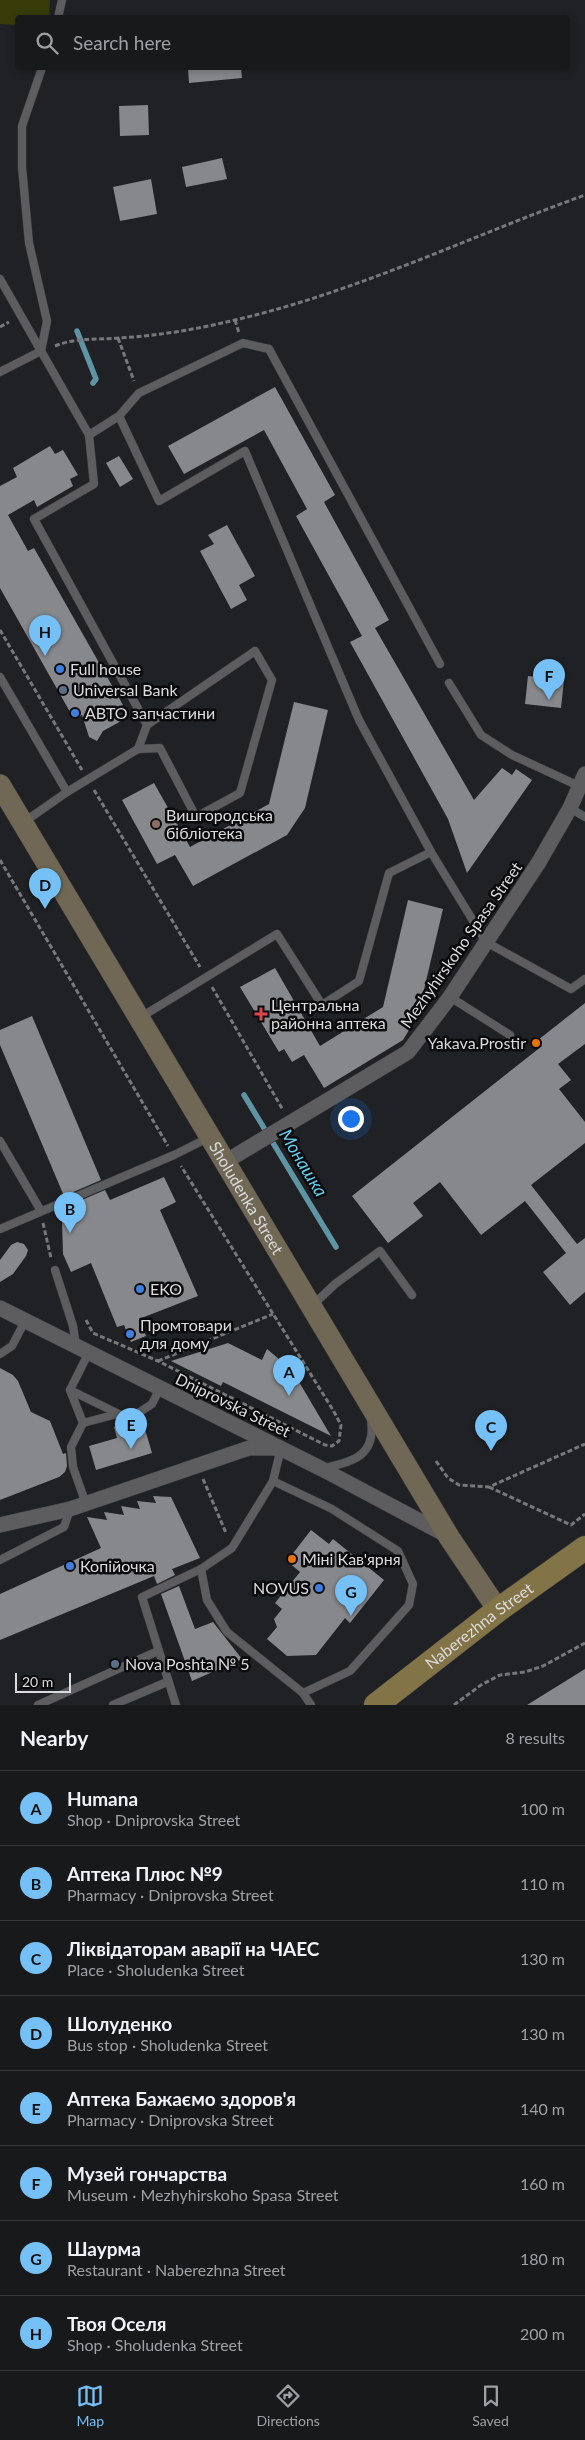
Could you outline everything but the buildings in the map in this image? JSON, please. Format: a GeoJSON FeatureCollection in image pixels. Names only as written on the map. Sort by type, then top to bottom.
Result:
{"type":"FeatureCollection","features":[{"type":"Feature","properties":{"kind":"main road","name":"Sholudenka Street"},"geometry":{"type":"LineString","coordinates":[[0,785],[449,1537],[498,1610]]}},
{"type":"Feature","properties":{"kind":"main road","name":"Naberezhna Street"},"geometry":{"type":"LineString","coordinates":[[376,1705],[498,1610],[585,1548]]}},
{"type":"Feature","properties":{"kind":"street","name":"Mezhyhirskoho Spasa Street"},"geometry":{"type":"LineString","coordinates":[[225,1162],[408,1052],[450,997],[539,862],[583,783]]}},
{"type":"Feature","properties":{"kind":"street","name":"Dniprovska Street"},"geometry":{"type":"LineString","coordinates":[[0,1308],[322,1469],[449,1537]]}},
{"type":"Feature","properties":{"kind":"street"},"geometry":{"type":"LineString","coordinates":[[0,1525],[70,1509],[249,1448],[280,1448]]}},
{"type":"Feature","properties":{"kind":"lane"},"geometry":{"type":"LineString","coordinates":[[59,15],[62,0]]}},
{"type":"Feature","properties":{"kind":"lane"},"geometry":{"type":"LineString","coordinates":[[41,70],[22,126],[22,167],[29,243],[47,322],[41,351]]}},
{"type":"Feature","properties":{"kind":"lane"},"geometry":{"type":"LineString","coordinates":[[0,279],[89,435],[94,484],[34,519],[147,725]]}},
{"type":"Feature","properties":{"kind":"lane"},"geometry":{"type":"LineString","coordinates":[[89,435],[119,416],[139,394],[243,343],[268,350],[440,664]]}},
{"type":"Feature","properties":{"kind":"lane"},"geometry":{"type":"LineString","coordinates":[[0,372],[41,351]]}},
{"type":"Feature","properties":{"kind":"lane"},"geometry":{"type":"LineString","coordinates":[[119,416],[159,500],[245,451],[359,720],[431,852],[486,942],[571,989],[585,979]]}},
{"type":"Feature","properties":{"kind":"lane"},"geometry":{"type":"LineString","coordinates":[[23,823],[67,792],[138,749],[160,748],[196,817],[240,793],[272,680],[255,651],[147,725],[138,749]]}},
{"type":"Feature","properties":{"kind":"lane"},"geometry":{"type":"LineString","coordinates":[[0,677],[67,792]]}},
{"type":"Feature","properties":{"kind":"lane"},"geometry":{"type":"LineString","coordinates":[[449,683],[481,735],[512,755],[583,783]]}},
{"type":"Feature","properties":{"kind":"lane"},"geometry":{"type":"LineString","coordinates":[[570,808],[585,817]]}},
{"type":"Feature","properties":{"kind":"lane"},"geometry":{"type":"LineString","coordinates":[[139,1018],[277,934],[322,1005],[359,981],[389,873],[431,852]]}},
{"type":"Feature","properties":{"kind":"lane"},"geometry":{"type":"LineString","coordinates":[[450,997],[510,1034]]}},
{"type":"Feature","properties":{"kind":"lane"},"geometry":{"type":"LineString","coordinates":[[0,1229],[174,1155],[210,1137]]}},
{"type":"Feature","properties":{"kind":"lane"},"geometry":{"type":"LineString","coordinates":[[0,1141],[41,1211]]}},
{"type":"Feature","properties":{"kind":"lane"},"geometry":{"type":"LineString","coordinates":[[311,1306],[335,1284],[380,1251],[412,1295]]}},
{"type":"Feature","properties":{"kind":"lane"},"geometry":{"type":"LineString","coordinates":[[55,1270],[73,1326],[83,1350],[70,1390],[83,1423],[71,1447],[73,1467],[86,1504]]}},
{"type":"Feature","properties":{"kind":"lane"},"geometry":{"type":"LineString","coordinates":[[0,1354],[12,1346],[25,1321]]}},
{"type":"Feature","properties":{"kind":"lane"},"geometry":{"type":"LineString","coordinates":[[70,1390],[130,1420],[152,1404],[160,1388]]}},
{"type":"Feature","properties":{"kind":"lane"},"geometry":{"type":"LineString","coordinates":[[322,1469],[349,1463],[363,1453],[373,1434],[370,1404]]}},
{"type":"Feature","properties":{"kind":"lane"},"geometry":{"type":"LineString","coordinates":[[83,1423],[118,1414]]}},
{"type":"Feature","properties":{"kind":"lane"},"geometry":{"type":"LineString","coordinates":[[176,1705],[142,1597],[201,1569],[232,1548],[273,1480],[280,1448]]}},
{"type":"Feature","properties":{"kind":"lane"},"geometry":{"type":"LineString","coordinates":[[273,1480],[332,1509],[398,1551],[413,1584],[409,1605],[350,1671],[303,1693]]}},
{"type":"Feature","properties":{"kind":"lane"},"geometry":{"type":"LineString","coordinates":[[0,1560],[64,1527],[70,1509]]}},
{"type":"Feature","properties":{"kind":"lane"},"geometry":{"type":"LineString","coordinates":[[201,1569],[207,1600],[227,1632],[303,1693],[311,1705]]}},
{"type":"Feature","properties":{"kind":"lane"},"geometry":{"type":"LineString","coordinates":[[38,1705],[158,1651]]}},
{"type":"Feature","properties":{"kind":"lane"},"geometry":{"type":"LineString","coordinates":[[112,1705],[168,1682]]}},
{"type":"Feature","properties":{"kind":"path"},"geometry":{"type":"LineString","coordinates":[[70,340],[159,334],[235,320],[333,293],[512,221],[585,195]]}},
{"type":"Feature","properties":{"kind":"path"},"geometry":{"type":"LineString","coordinates":[[118,338],[139,394]]}},
{"type":"Feature","properties":{"kind":"path"},"geometry":{"type":"LineString","coordinates":[[0,630],[290,1122]]}},
{"type":"Feature","properties":{"kind":"path"},"geometry":{"type":"LineString","coordinates":[[0,860],[174,1155],[341,1425],[339,1441],[332,1446],[325,1445],[158,1361],[94,1332],[84,1317]]}},
{"type":"Feature","properties":{"kind":"path"},"geometry":{"type":"LineString","coordinates":[[41,1211],[55,1270]]}},
{"type":"Feature","properties":{"kind":"path"},"geometry":{"type":"LineString","coordinates":[[158,1361],[273,1314]]}},
{"type":"Feature","properties":{"kind":"path"},"geometry":{"type":"LineString","coordinates":[[489,1487],[585,1444]]}},
{"type":"Feature","properties":{"kind":"path"},"geometry":{"type":"LineString","coordinates":[[436,1461],[448,1478],[460,1485],[489,1487],[571,1524],[585,1514]]}},
{"type":"Feature","properties":{"kind":"path"},"geometry":{"type":"LineString","coordinates":[[211,1497],[232,1548]]}},
{"type":"Feature","properties":{"kind":"path"},"geometry":{"type":"LineString","coordinates":[[454,1705],[481,1685],[500,1675],[525,1672],[543,1666],[585,1643]]}},
{"type":"Feature","properties":{"kind":"green space"},"geometry":{"type":"Polygon","coordinates":[[[0,0],[50,0],[49,15],[15,15],[15,25],[0,24],[0,0]]]}},
{"type":"Feature","properties":{"kind":"waterway"},"geometry":{"type":"LineString","coordinates":[[77,331],[96,379],[93,383]]}},
{"type":"Feature","properties":{"kind":"waterway","name":"Монашка"},"geometry":{"type":"LineString","coordinates":[[244,1095],[336,1247]]}},
{"type":"Feature","properties":{"kind":"place","name":"Твоя Оселя"},"geometry":{"type":"Point","coordinates":[45,656]}},
{"type":"Feature","properties":{"kind":"place","name":"Full house"},"geometry":{"type":"Point","coordinates":[60,669]}},
{"type":"Feature","properties":{"kind":"place","name":"Universal Bank"},"geometry":{"type":"Point","coordinates":[63,690]}},
{"type":"Feature","properties":{"kind":"place","name":"Музей гончарства"},"geometry":{"type":"Point","coordinates":[549,700]}},
{"type":"Feature","properties":{"kind":"place","name":"АВТО запчастини"},"geometry":{"type":"Point","coordinates":[75,713]}},
{"type":"Feature","properties":{"kind":"place","name":"Вишгородська бібліотека"},"geometry":{"type":"Point","coordinates":[156,824]}},
{"type":"Feature","properties":{"kind":"place","name":"Шолуденко"},"geometry":{"type":"Point","coordinates":[45,909]}},
{"type":"Feature","properties":{"kind":"place","name":"Центральна районна аптека"},"geometry":{"type":"Point","coordinates":[261,1014]}},
{"type":"Feature","properties":{"kind":"place","name":"Yakava.Prostir"},"geometry":{"type":"Point","coordinates":[536,1043]}},
{"type":"Feature","properties":{"kind":"place","name":"Аптека Плюс №9"},"geometry":{"type":"Point","coordinates":[70,1233]}},
{"type":"Feature","properties":{"kind":"place","name":"EKO"},"geometry":{"type":"Point","coordinates":[140,1289]}},
{"type":"Feature","properties":{"kind":"place","name":"Промтовари для дому"},"geometry":{"type":"Point","coordinates":[130,1334]}},
{"type":"Feature","properties":{"kind":"place","name":"Humana"},"geometry":{"type":"Point","coordinates":[289,1396]}},
{"type":"Feature","properties":{"kind":"place","name":"Аптека Бажаємо здоров'я"},"geometry":{"type":"Point","coordinates":[131,1449]}},
{"type":"Feature","properties":{"kind":"place","name":"Ліквідаторам аварії на ЧАЕС"},"geometry":{"type":"Point","coordinates":[491,1451]}},
{"type":"Feature","properties":{"kind":"place","name":"Міні Кав'ярня"},"geometry":{"type":"Point","coordinates":[292,1559]}},
{"type":"Feature","properties":{"kind":"place","name":"Копійочка"},"geometry":{"type":"Point","coordinates":[70,1566]}},
{"type":"Feature","properties":{"kind":"place","name":"NOVUS"},"geometry":{"type":"Point","coordinates":[319,1588]}},
{"type":"Feature","properties":{"kind":"place","name":"Шаурма"},"geometry":{"type":"Point","coordinates":[351,1616]}},
{"type":"Feature","properties":{"kind":"place","name":"Nova Poshta № 5"},"geometry":{"type":"Point","coordinates":[115,1664]}}]}
